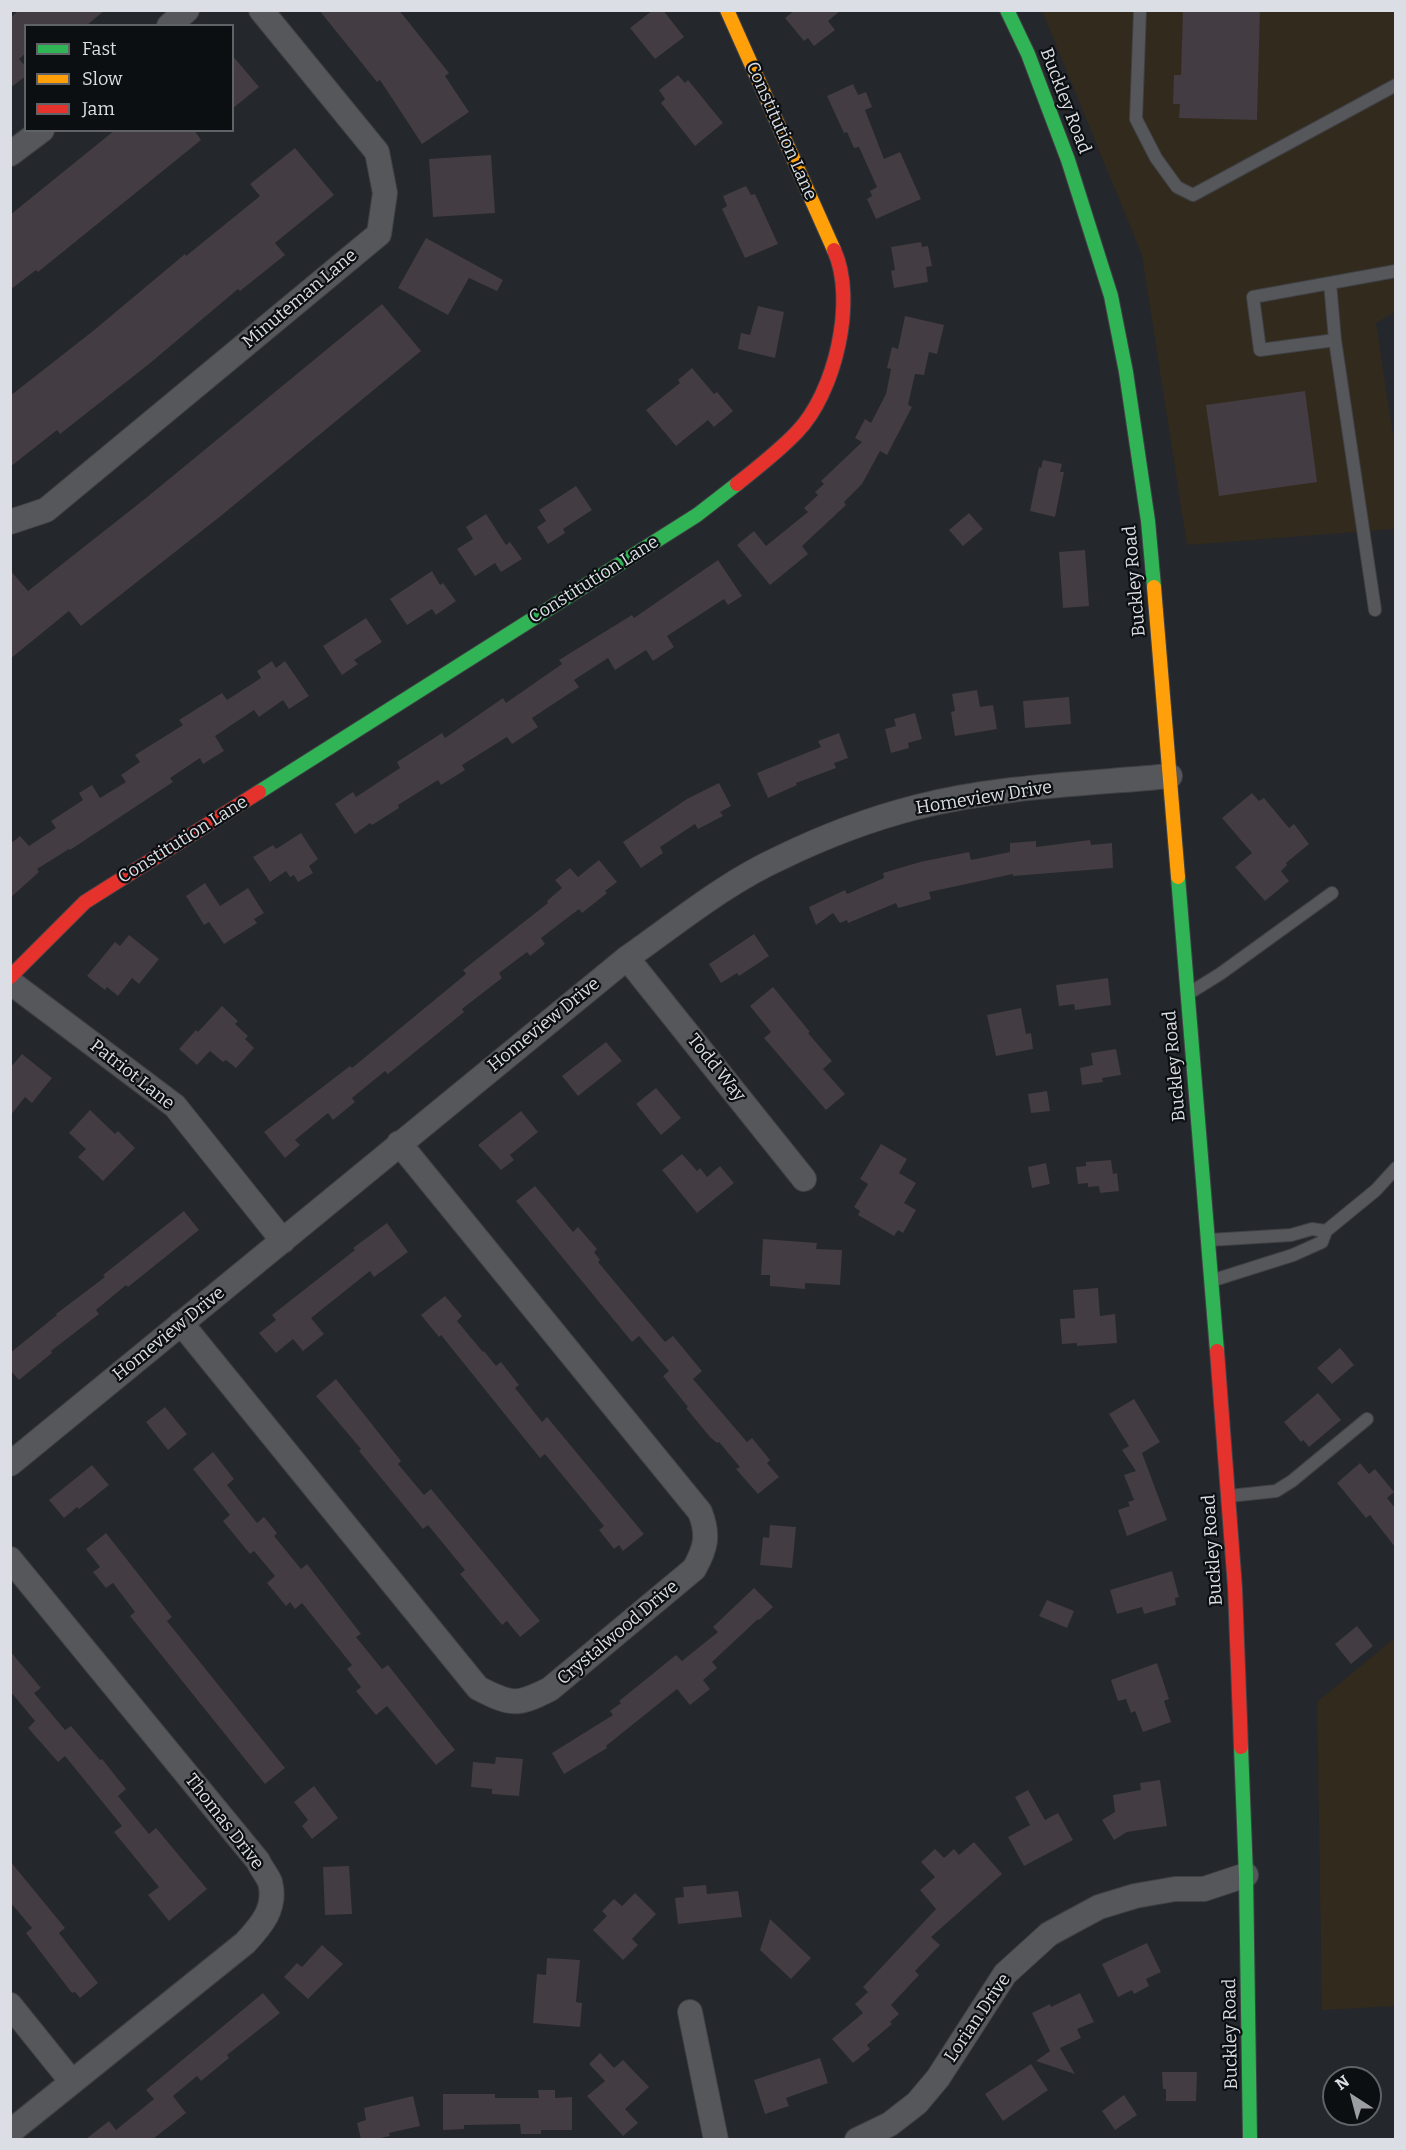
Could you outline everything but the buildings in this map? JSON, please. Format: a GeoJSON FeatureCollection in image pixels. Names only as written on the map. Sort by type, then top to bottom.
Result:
{"type":"FeatureCollection","features":[{"type":"Feature","properties":{"kind":"street"},"geometry":{"type":"LineString","coordinates":[[171,24],[187,10]]}},
{"type":"Feature","properties":{"kind":"street","name":"Minuteman Lane"},"geometry":{"type":"LineString","coordinates":[[10,522],[45,510],[379,234],[385,193],[377,152],[261,10]]}},
{"type":"Feature","properties":{"kind":"street","name":"Constitution Lane"},"geometry":{"type":"LineString","coordinates":[[10,980],[45,940],[85,902],[697,515],[749,474],[798,430],[824,391],[838,346],[844,305],[840,263],[727,10]]}},
{"type":"Feature","properties":{"kind":"street","name":"Buckley Road"},"geometry":{"type":"LineString","coordinates":[[1007,10],[1028,54],[1068,160],[1111,296],[1126,372],[1148,521],[1212,1281],[1235,1588],[1246,1875],[1250,2139]]}},
{"type":"Feature","properties":{"kind":"street"},"geometry":{"type":"LineString","coordinates":[[10,154],[39,132]]}},
{"type":"Feature","properties":{"kind":"street","name":"Homeview Drive"},"geometry":{"type":"LineString","coordinates":[[10,1464],[627,958],[729,885],[779,858],[859,825],[917,807],[1000,792],[1170,776]]}},
{"type":"Feature","properties":{"kind":"street","name":"Todd Way"},"geometry":{"type":"LineString","coordinates":[[627,958],[804,1179]]}},
{"type":"Feature","properties":{"kind":"street","name":"Patriot Lane"},"geometry":{"type":"LineString","coordinates":[[10,980],[175,1106],[283,1241]]}},
{"type":"Feature","properties":{"kind":"street","name":"Crystalwood Drive"},"geometry":{"type":"LineString","coordinates":[[181,1323],[478,1688],[508,1702],[527,1701],[550,1689],[694,1569],[703,1554],[706,1529],[700,1512],[399,1143]]}},
{"type":"Feature","properties":{"kind":"street","name":"Thomas Drive"},"geometry":{"type":"LineString","coordinates":[[10,1559],[258,1861],[270,1883],[271,1905],[262,1925],[245,1943],[10,2132]]}},
{"type":"Feature","properties":{"kind":"street","name":"Lorian Drive"},"geometry":{"type":"LineString","coordinates":[[857,2139],[890,2124],[917,2103],[938,2078],[1005,1974],[1049,1934],[1099,1907],[1136,1896],[1175,1889],[1204,1889],[1246,1875]]}},
{"type":"Feature","properties":{"kind":"street"},"geometry":{"type":"LineString","coordinates":[[10,2005],[72,2082]]}},
{"type":"Feature","properties":{"kind":"street"},"geometry":{"type":"LineString","coordinates":[[690,2012],[716,2139]]}},
{"type":"Feature","properties":{"kind":"lane"},"geometry":{"type":"LineString","coordinates":[[1140,10],[1136,119],[1156,158],[1177,188],[1192,195],[1395,85]]}},
{"type":"Feature","properties":{"kind":"lane"},"geometry":{"type":"LineString","coordinates":[[1335,340],[1260,350],[1253,297],[1395,271]]}},
{"type":"Feature","properties":{"kind":"lane"},"geometry":{"type":"LineString","coordinates":[[1330,283],[1335,340],[1375,610]]}},
{"type":"Feature","properties":{"kind":"lane"},"geometry":{"type":"LineString","coordinates":[[1187,994],[1220,974],[1332,893]]}},
{"type":"Feature","properties":{"kind":"lane"},"geometry":{"type":"LineString","coordinates":[[1212,1281],[1293,1255],[1322,1242],[1326,1231],[1376,1190],[1395,1168]]}},
{"type":"Feature","properties":{"kind":"lane"},"geometry":{"type":"LineString","coordinates":[[1208,1240],[1291,1235],[1312,1229],[1326,1231]]}},
{"type":"Feature","properties":{"kind":"lane"},"geometry":{"type":"LineString","coordinates":[[1228,1496],[1276,1491],[1292,1481],[1367,1419]]}},
{"type":"Feature","properties":{"kind":"shaded area"},"geometry":{"type":"Polygon","coordinates":[[[1042,11],[1395,11],[1395,312],[1376,323],[1395,449],[1395,529],[1187,545],[1142,255],[1042,11]]]}},
{"type":"Feature","properties":{"kind":"shaded area"},"geometry":{"type":"Polygon","coordinates":[[[1395,1638],[1395,2006],[1322,2010],[1317,1702],[1395,1638]]]}},
{"type":"Feature","properties":{"kind":"traffic: fast"},"geometry":{"type":"LineString","coordinates":[[1007,10],[1028,54],[1068,160],[1111,296],[1126,372],[1148,521],[1154,587]]}},
{"type":"Feature","properties":{"kind":"traffic: fast"},"geometry":{"type":"LineString","coordinates":[[259,792],[697,515],[737,484]]}},
{"type":"Feature","properties":{"kind":"traffic: fast"},"geometry":{"type":"LineString","coordinates":[[1178,877],[1217,1351]]}},
{"type":"Feature","properties":{"kind":"traffic: fast"},"geometry":{"type":"LineString","coordinates":[[1241,1747],[1246,1875],[1250,2140]]}},
{"type":"Feature","properties":{"kind":"traffic: slow"},"geometry":{"type":"LineString","coordinates":[[727,10],[834,250]]}},
{"type":"Feature","properties":{"kind":"traffic: slow"},"geometry":{"type":"LineString","coordinates":[[1154,587],[1178,877]]}},
{"type":"Feature","properties":{"kind":"traffic: jam"},"geometry":{"type":"LineString","coordinates":[[737,484],[797,432],[822,394],[838,345],[842,319],[841,271],[834,250]]}},
{"type":"Feature","properties":{"kind":"traffic: jam"},"geometry":{"type":"LineString","coordinates":[[10,977],[85,902],[259,792]]}},
{"type":"Feature","properties":{"kind":"traffic: jam"},"geometry":{"type":"LineString","coordinates":[[1217,1351],[1235,1588],[1241,1747]]}}]}
